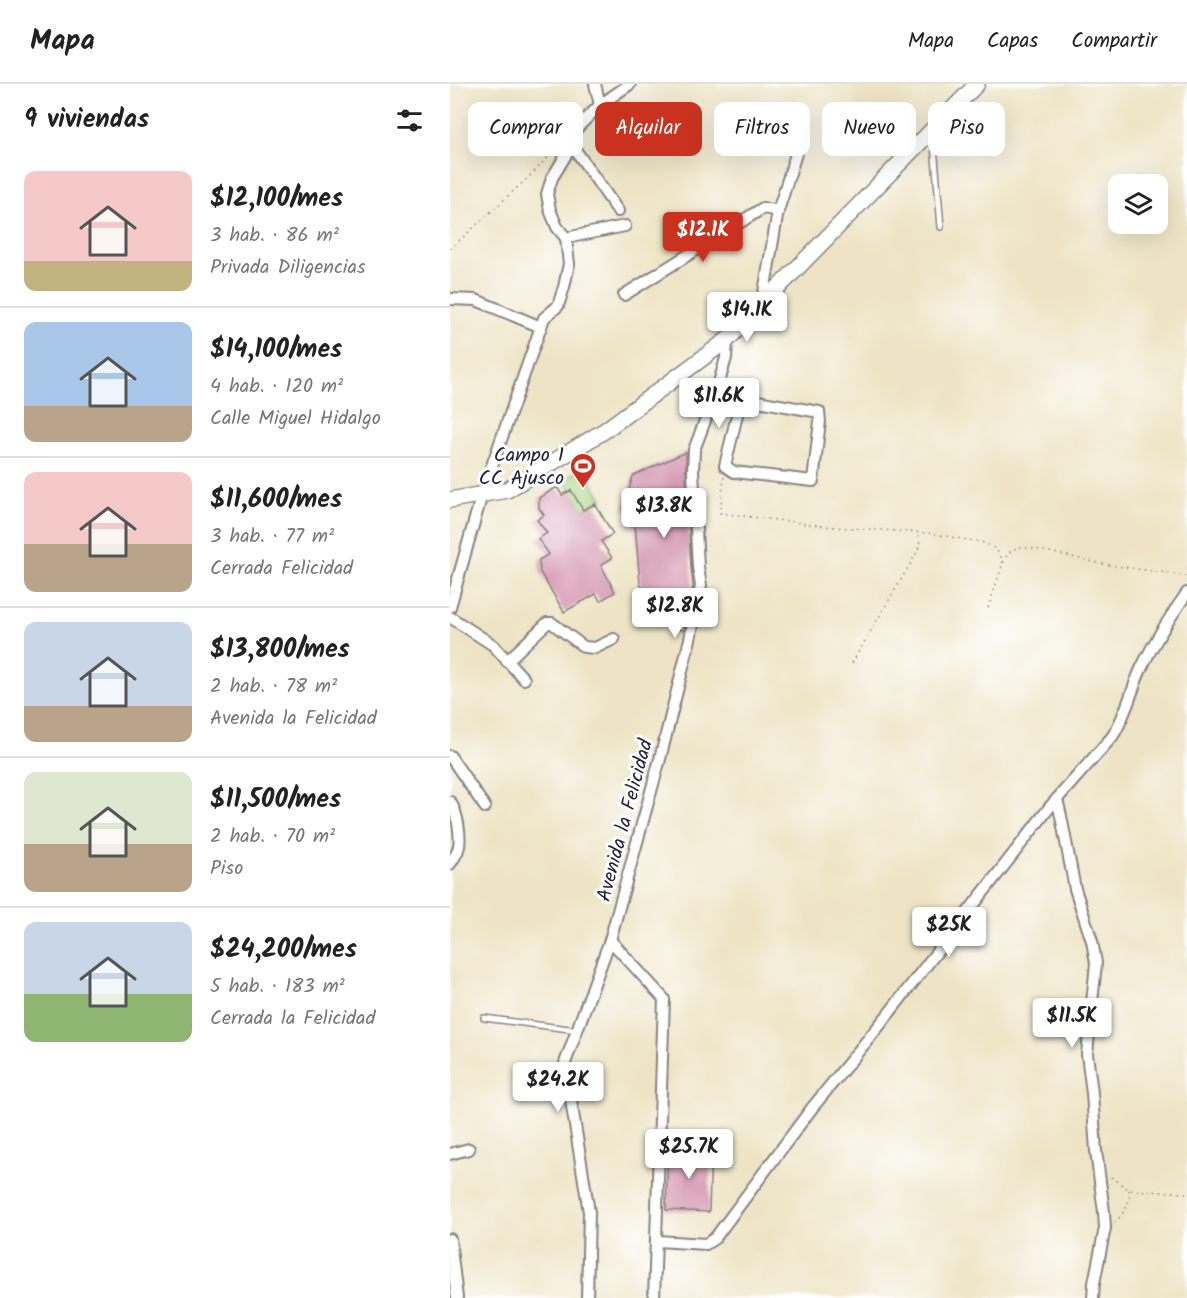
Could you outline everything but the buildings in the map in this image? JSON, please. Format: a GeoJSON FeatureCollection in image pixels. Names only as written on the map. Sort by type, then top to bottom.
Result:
{"type":"FeatureCollection","features":[{"type":"Feature","properties":{"kind":"main road"},"geometry":{"type":"LineString","coordinates":[[959,102],[977,84]]}},
{"type":"Feature","properties":{"kind":"main road"},"geometry":{"type":"LineString","coordinates":[[450,500],[507,490],[604,431],[727,340],[928,134]]}},
{"type":"Feature","properties":{"kind":"street"},"geometry":{"type":"LineString","coordinates":[[595,84],[599,102]]}},
{"type":"Feature","properties":{"kind":"street"},"geometry":{"type":"LineString","coordinates":[[604,102],[630,84]]}},
{"type":"Feature","properties":{"kind":"street"},"geometry":{"type":"LineString","coordinates":[[583,126],[595,111]]}},
{"type":"Feature","properties":{"kind":"street"},"geometry":{"type":"LineString","coordinates":[[450,607],[482,494],[544,318],[558,306],[569,264],[566,238],[557,227],[547,194],[563,156]]}},
{"type":"Feature","properties":{"kind":"street"},"geometry":{"type":"LineString","coordinates":[[580,156],[618,211]]}},
{"type":"Feature","properties":{"kind":"street"},"geometry":{"type":"LineString","coordinates":[[762,304],[778,211],[795,156]]}},
{"type":"Feature","properties":{"kind":"street"},"geometry":{"type":"LineString","coordinates":[[624,295],[763,208],[778,211]]}},
{"type":"Feature","properties":{"kind":"street"},"geometry":{"type":"LineString","coordinates":[[566,238],[625,226]]}},
{"type":"Feature","properties":{"kind":"street"},"geometry":{"type":"LineString","coordinates":[[450,299],[476,300],[542,327]]}},
{"type":"Feature","properties":{"kind":"street","name":"Avenida la Felicidad"},"geometry":{"type":"LineString","coordinates":[[587,1298],[589,1212],[565,1063],[610,940],[660,759],[690,639],[701,586],[698,567],[694,450],[718,386],[726,358],[727,340]]}},
{"type":"Feature","properties":{"kind":"street"},"geometry":{"type":"LineString","coordinates":[[718,386],[741,398],[819,412],[813,481],[734,471],[725,466],[741,398]]}},
{"type":"Feature","properties":{"kind":"street"},"geometry":{"type":"LineString","coordinates":[[657,1241],[706,1244],[715,1238],[812,1108],[1057,799],[1112,737],[1118,728],[1142,668],[1173,612],[1187,593]]}},
{"type":"Feature","properties":{"kind":"street"},"geometry":{"type":"LineString","coordinates":[[450,617],[493,645],[524,679]]}},
{"type":"Feature","properties":{"kind":"street"},"geometry":{"type":"LineString","coordinates":[[507,661],[547,623],[552,623],[584,646],[595,648],[614,639]]}},
{"type":"Feature","properties":{"kind":"street"},"geometry":{"type":"LineString","coordinates":[[450,756],[485,807]]}},
{"type":"Feature","properties":{"kind":"street"},"geometry":{"type":"LineString","coordinates":[[1057,799],[1075,889],[1095,952],[1095,980],[1087,1054],[1105,1228],[1094,1282],[1094,1298]]}},
{"type":"Feature","properties":{"kind":"street"},"geometry":{"type":"LineString","coordinates":[[450,802],[455,809],[459,846],[450,864]]}},
{"type":"Feature","properties":{"kind":"street"},"geometry":{"type":"LineString","coordinates":[[610,940],[664,999],[654,1298]]}},
{"type":"Feature","properties":{"kind":"street"},"geometry":{"type":"LineString","coordinates":[[450,1154],[469,1149]]}},
{"type":"Feature","properties":{"kind":"street"},"geometry":{"type":"LineString","coordinates":[[450,1239],[457,1298]]}},
{"type":"Feature","properties":{"kind":"lane"},"geometry":{"type":"LineString","coordinates":[[935,156],[941,226]]}},
{"type":"Feature","properties":{"kind":"lane"},"geometry":{"type":"LineString","coordinates":[[484,1018],[577,1030]]}},
{"type":"Feature","properties":{"kind":"path"},"geometry":{"type":"LineString","coordinates":[[450,249],[554,156]]}},
{"type":"Feature","properties":{"kind":"path"},"geometry":{"type":"LineString","coordinates":[[725,466],[720,513],[833,528],[928,533],[981,542],[999,552],[1003,563]]}},
{"type":"Feature","properties":{"kind":"path"},"geometry":{"type":"LineString","coordinates":[[852,663],[915,556],[920,545],[918,534]]}},
{"type":"Feature","properties":{"kind":"path"},"geometry":{"type":"LineString","coordinates":[[988,608],[1007,555],[1019,547],[1103,564],[1187,576]]}},
{"type":"Feature","properties":{"kind":"path"},"geometry":{"type":"LineString","coordinates":[[1098,1168],[1129,1190],[1187,1193]]}},
{"type":"Feature","properties":{"kind":"path"},"geometry":{"type":"LineString","coordinates":[[1104,1235],[1126,1210],[1129,1190]]}},
{"type":"Feature","properties":{"kind":"green space","name":"Campo 1 CC Ajusco"},"geometry":{"type":"Polygon","coordinates":[[[583,468],[602,499],[583,510],[564,479],[583,468]]]}},
{"type":"Feature","properties":{"kind":"place","name":"Campo 1 CC Ajusco"},"geometry":{"type":"Point","coordinates":[583,489]}}]}
